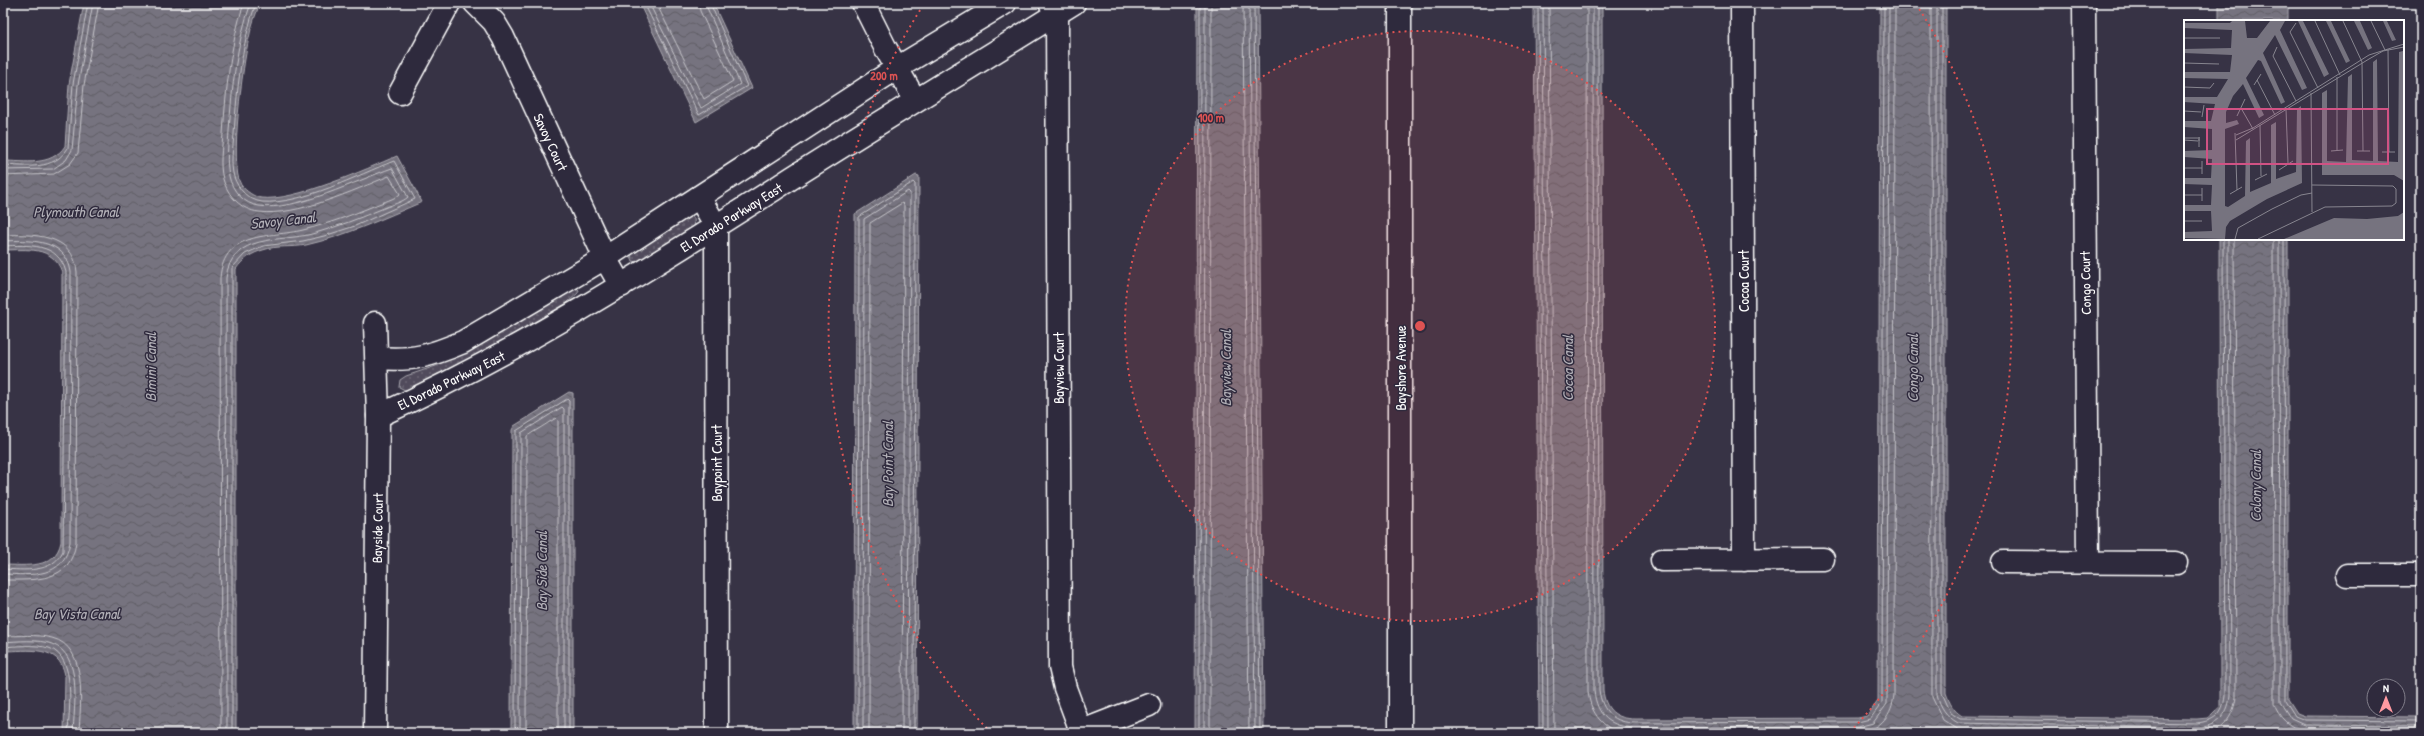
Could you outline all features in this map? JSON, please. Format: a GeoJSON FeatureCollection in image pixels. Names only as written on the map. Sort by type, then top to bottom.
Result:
{"type":"FeatureCollection","features":[{"type":"Feature","properties":{"kind":"street"},"geometry":{"type":"LineString","coordinates":[[400,93],[449,3]]}},
{"type":"Feature","properties":{"kind":"street","name":"Savoy Court"},"geometry":{"type":"LineString","coordinates":[[475,3],[494,22],[504,37],[605,258],[621,286]]}},
{"type":"Feature","properties":{"kind":"street"},"geometry":{"type":"LineString","coordinates":[[863,3],[897,68],[916,100]]}},
{"type":"Feature","properties":{"kind":"street","name":"El Dorado Parkway East"},"geometry":{"type":"LineString","coordinates":[[377,358],[408,360],[442,351],[463,342],[605,258],[897,68],[1005,3]]}},
{"type":"Feature","properties":{"kind":"street","name":"Bayshore Avenue"},"geometry":{"type":"LineString","coordinates":[[1400,3],[1400,733]]}},
{"type":"Feature","properties":{"kind":"street","name":"Cocoa Court"},"geometry":{"type":"LineString","coordinates":[[1742,3],[1744,560]]}},
{"type":"Feature","properties":{"kind":"street","name":"Congo Court"},"geometry":{"type":"LineString","coordinates":[[2084,3],[2088,562]]}},
{"type":"Feature","properties":{"kind":"street","name":"El Dorado Parkway East"},"geometry":{"type":"LineString","coordinates":[[378,416],[469,374],[621,286],[916,100],[1060,7]]}},
{"type":"Feature","properties":{"kind":"street","name":"Bayview Court"},"geometry":{"type":"LineString","coordinates":[[1060,7],[1060,667],[1079,732],[1149,705]]}},
{"type":"Feature","properties":{"kind":"street","name":"Baypoint Court"},"geometry":{"type":"LineString","coordinates":[[700,196],[716,226],[717,733]]}},
{"type":"Feature","properties":{"kind":"street","name":"Bayside Court"},"geometry":{"type":"LineString","coordinates":[[375,733],[378,416],[376,322]]}},
{"type":"Feature","properties":{"kind":"street"},"geometry":{"type":"LineString","coordinates":[[1662,560],[1823,559]]}},
{"type":"Feature","properties":{"kind":"street"},"geometry":{"type":"LineString","coordinates":[[2003,562],[2176,563]]}},
{"type":"Feature","properties":{"kind":"street"},"geometry":{"type":"LineString","coordinates":[[2348,576],[2421,576]]}},
{"type":"Feature","properties":{"kind":"shaded area"},"geometry":{"type":"Polygon","coordinates":[[[687,214],[694,218],[695,230],[638,262],[633,261],[630,253],[687,214]]]}},
{"type":"Feature","properties":{"kind":"shaded area"},"geometry":{"type":"Polygon","coordinates":[[[576,287],[579,290],[578,293],[546,322],[409,392],[399,387],[400,380],[406,376],[436,366],[576,287]]]}},
{"type":"Feature","properties":{"kind":"water"},"geometry":{"type":"Polygon","coordinates":[[[84,3],[260,3],[251,29],[246,51],[238,113],[236,157],[241,185],[250,193],[261,198],[275,198],[292,195],[349,176],[397,156],[422,202],[336,237],[301,246],[268,248],[259,251],[245,259],[236,269],[236,733],[64,733],[65,675],[62,665],[56,658],[41,651],[3,651],[3,565],[30,565],[46,562],[58,551],[61,542],[62,272],[58,263],[45,253],[30,250],[3,250],[3,161],[29,162],[45,160],[59,153],[65,146],[69,84],[84,3]]]}},
{"type":"Feature","properties":{"kind":"water"},"geometry":{"type":"Polygon","coordinates":[[[639,3],[713,3],[752,88],[696,122],[639,3]]]}},
{"type":"Feature","properties":{"kind":"water","name":"Bayview Canal"},"geometry":{"type":"Polygon","coordinates":[[[1197,3],[1258,3],[1264,733],[1195,733],[1197,3]]]}},
{"type":"Feature","properties":{"kind":"water"},"geometry":{"type":"Polygon","coordinates":[[[1534,3],[1602,3],[1603,690],[1606,703],[1613,712],[1629,719],[1858,718],[1867,716],[1878,701],[1880,3],[1946,3],[1946,693],[1952,706],[1962,716],[2197,719],[2208,718],[2220,706],[2219,240],[2288,240],[2288,699],[2297,713],[2305,716],[2366,717],[2366,718],[2421,717],[2421,733],[1539,733],[1534,3]]]}},
{"type":"Feature","properties":{"kind":"water"},"geometry":{"type":"Polygon","coordinates":[[[2219,3],[2288,3],[2288,20],[2219,20],[2219,3]]]}},
{"type":"Feature","properties":{"kind":"water","name":"Bay Point Canal"},"geometry":{"type":"Polygon","coordinates":[[[916,175],[919,176],[917,733],[854,733],[855,214],[916,175]]]}},
{"type":"Feature","properties":{"kind":"water","name":"Bay Side Canal"},"geometry":{"type":"Polygon","coordinates":[[[569,392],[573,393],[573,733],[511,733],[512,430],[514,426],[569,392]]]}},
{"type":"Feature","properties":{"kind":"water label","name":"Plymouth Canal"},"geometry":{"type":"Point","coordinates":[76,211]}},
{"type":"Feature","properties":{"kind":"water label","name":"Savoy Canal"},"geometry":{"type":"Point","coordinates":[283,220]}},
{"type":"Feature","properties":{"kind":"water label","name":"Bimini Canal"},"geometry":{"type":"Point","coordinates":[150,367]}},
{"type":"Feature","properties":{"kind":"water label","name":"Cocoa Canal"},"geometry":{"type":"Point","coordinates":[1567,368]}},
{"type":"Feature","properties":{"kind":"water label","name":"Congo Canal"},"geometry":{"type":"Point","coordinates":[1912,368]}},
{"type":"Feature","properties":{"kind":"water label","name":"Colony Canal"},"geometry":{"type":"Point","coordinates":[2255,486]}},
{"type":"Feature","properties":{"kind":"water label","name":"Bay Vista Canal"},"geometry":{"type":"Point","coordinates":[77,613]}}]}
